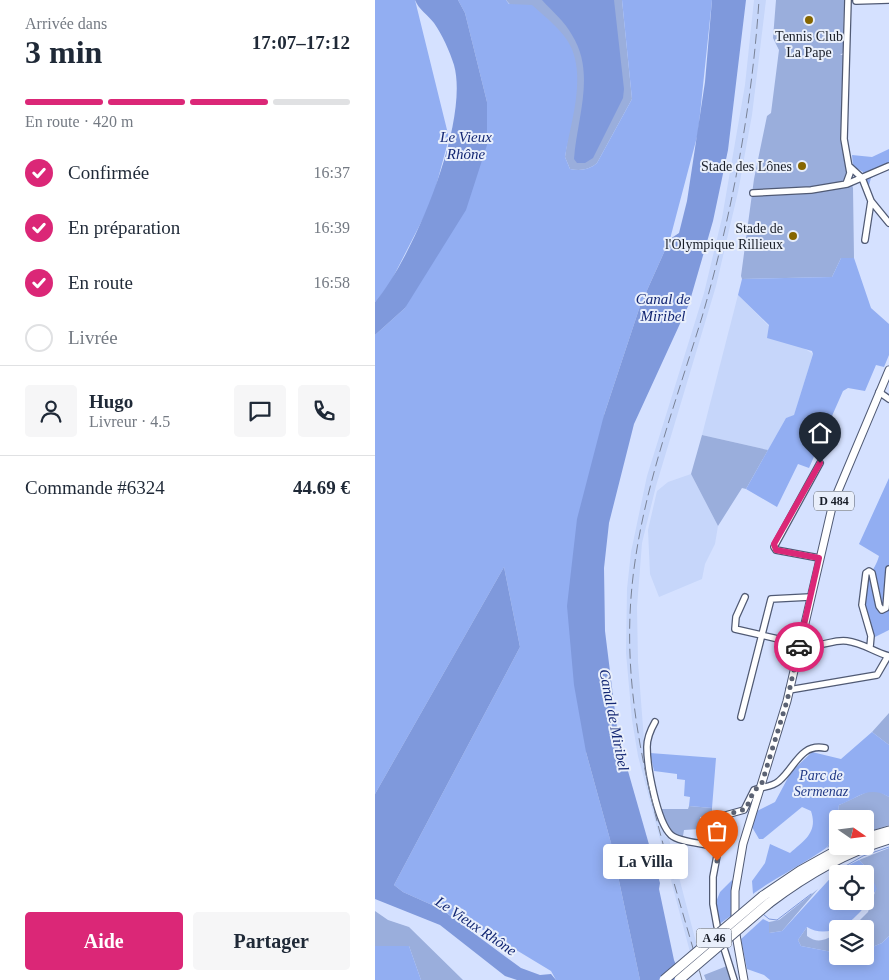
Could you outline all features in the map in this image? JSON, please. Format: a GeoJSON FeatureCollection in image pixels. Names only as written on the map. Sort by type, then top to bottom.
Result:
{"type":"FeatureCollection","features":[{"type":"Feature","properties":{"kind":"highway"},"geometry":{"type":"LineString","coordinates":[[874,835],[889,831]]}},
{"type":"Feature","properties":{"kind":"highway","name":"A 46"},"geometry":{"type":"LineString","coordinates":[[679,980],[766,899],[831,862],[871,844],[889,839]]}},
{"type":"Feature","properties":{"kind":"highway","name":"A 46"},"geometry":{"type":"LineString","coordinates":[[664,980],[800,871],[829,855]]}},
{"type":"Feature","properties":{"kind":"main road","name":"D 484"},"geometry":{"type":"LineString","coordinates":[[744,980],[735,929],[735,891],[739,861],[789,690],[833,503],[889,370]]}},
{"type":"Feature","properties":{"kind":"street"},"geometry":{"type":"LineString","coordinates":[[846,184],[849,179],[849,166],[844,138],[848,0]]}},
{"type":"Feature","properties":{"kind":"street"},"geometry":{"type":"LineString","coordinates":[[856,1],[889,0]]}},
{"type":"Feature","properties":{"kind":"street"},"geometry":{"type":"LineString","coordinates":[[849,166],[862,178],[871,201],[889,222]]}},
{"type":"Feature","properties":{"kind":"street"},"geometry":{"type":"LineString","coordinates":[[753,193],[811,190],[846,184],[889,166]]}},
{"type":"Feature","properties":{"kind":"street"},"geometry":{"type":"LineString","coordinates":[[865,240],[871,201]]}},
{"type":"Feature","properties":{"kind":"street"},"geometry":{"type":"LineString","coordinates":[[879,392],[889,399]]}},
{"type":"Feature","properties":{"kind":"street"},"geometry":{"type":"LineString","coordinates":[[819,558],[776,550],[774,547],[820,463]]}},
{"type":"Feature","properties":{"kind":"street"},"geometry":{"type":"LineString","coordinates":[[870,647],[871,636],[862,610],[866,573],[869,571],[872,573],[879,606],[884,610],[889,569]]}},
{"type":"Feature","properties":{"kind":"street"},"geometry":{"type":"LineString","coordinates":[[745,597],[736,617],[734,626],[737,630],[800,641],[816,646],[846,641],[870,647],[889,656],[877,675],[789,690]]}},
{"type":"Feature","properties":{"kind":"street"},"geometry":{"type":"LineString","coordinates":[[741,717],[771,599],[810,597]]}},
{"type":"Feature","properties":{"kind":"street"},"geometry":{"type":"LineString","coordinates":[[655,722],[648,740],[647,751],[664,825],[676,838],[719,848]]}},
{"type":"Feature","properties":{"kind":"street"},"geometry":{"type":"LineString","coordinates":[[734,980],[717,926],[713,904],[713,876],[719,848],[715,818],[746,809],[754,790],[761,786],[765,788],[778,782],[807,750],[815,747],[825,748]]}},
{"type":"Feature","properties":{"kind":"shaded area"},"geometry":{"type":"Polygon","coordinates":[[[506,0],[622,0],[632,99],[597,163],[588,169],[570,169],[565,157],[576,80],[506,0]]]}},
{"type":"Feature","properties":{"kind":"shaded area"},"geometry":{"type":"Polygon","coordinates":[[[754,0],[766,0],[752,115],[738,192],[716,286],[656,486],[642,543],[637,607],[638,662],[645,753],[659,815],[665,836],[669,839],[697,946],[690,952],[638,756],[632,720],[626,653],[627,589],[631,552],[647,476],[704,293],[722,218],[745,85],[754,0]]]}},
{"type":"Feature","properties":{"kind":"shaded area","name":"Stade des Lônes"},"geometry":{"type":"Polygon","coordinates":[[[776,0],[844,0],[843,53],[840,55],[843,55],[842,149],[853,188],[854,258],[841,258],[832,277],[742,279],[741,276],[754,179],[767,116],[771,113],[779,50],[773,38],[776,0]]]}},
{"type":"Feature","properties":{"kind":"shaded area"},"geometry":{"type":"Polygon","coordinates":[[[738,295],[769,326],[813,354],[794,416],[786,418],[768,450],[702,435],[738,295]]]}},
{"type":"Feature","properties":{"kind":"shaded area"},"geometry":{"type":"Polygon","coordinates":[[[702,435],[768,450],[746,489],[742,488],[718,526],[691,474],[702,435]]]}},
{"type":"Feature","properties":{"kind":"shaded area"},"geometry":{"type":"Polygon","coordinates":[[[691,474],[718,526],[715,544],[705,564],[702,579],[659,597],[650,574],[648,530],[657,491],[668,482],[691,474]]]}},
{"type":"Feature","properties":{"kind":"shaded area"},"geometry":{"type":"Polygon","coordinates":[[[889,713],[889,745],[872,732],[889,713]]]}},
{"type":"Feature","properties":{"kind":"shaded area"},"geometry":{"type":"Polygon","coordinates":[[[869,791],[880,792],[889,797],[889,825],[874,830],[874,810],[838,810],[839,805],[869,791]]]}},
{"type":"Feature","properties":{"kind":"shaded area"},"geometry":{"type":"Polygon","coordinates":[[[689,806],[712,808],[712,816],[700,817],[700,829],[684,830],[683,836],[679,838],[669,829],[660,809],[688,809],[689,806]]]}},
{"type":"Feature","properties":{"kind":"shaded area"},"geometry":{"type":"Polygon","coordinates":[[[889,848],[889,936],[882,943],[874,946],[874,920],[860,920],[869,910],[874,910],[876,889],[874,884],[874,865],[864,865],[859,860],[889,848]]]}},
{"type":"Feature","properties":{"kind":"shaded area"},"geometry":{"type":"Polygon","coordinates":[[[818,889],[782,931],[769,933],[769,922],[779,920],[818,889]]]}},
{"type":"Feature","properties":{"kind":"shaded area"},"geometry":{"type":"Polygon","coordinates":[[[375,911],[388,920],[409,927],[463,980],[421,980],[409,946],[375,946],[375,911]]]}},
{"type":"Feature","properties":{"kind":"shaded area"},"geometry":{"type":"Polygon","coordinates":[[[807,927],[807,936],[815,940],[829,937],[829,951],[801,946],[798,940],[807,927]]]}},
{"type":"Feature","properties":{"kind":"shaded area"},"geometry":{"type":"Polygon","coordinates":[[[727,966],[731,980],[706,980],[704,975],[727,966]]]}},
{"type":"Feature","properties":{"kind":"green space"},"geometry":{"type":"Polygon","coordinates":[[[375,0],[415,0],[449,138],[432,201],[388,287],[375,302],[375,0]]]}},
{"type":"Feature","properties":{"kind":"green space"},"geometry":{"type":"Polygon","coordinates":[[[458,0],[506,0],[509,4],[532,5],[568,41],[575,60],[577,88],[565,157],[570,169],[577,170],[588,169],[597,163],[632,99],[622,0],[712,0],[698,133],[670,239],[640,306],[604,415],[586,752],[611,843],[640,980],[556,980],[551,971],[480,928],[455,919],[441,909],[403,892],[394,885],[520,647],[504,567],[375,794],[375,335],[405,308],[487,102],[465,13],[458,0]]]}},
{"type":"Feature","properties":{"kind":"green space"},"geometry":{"type":"Polygon","coordinates":[[[889,149],[889,169],[871,178],[868,189],[863,172],[853,166],[852,155],[872,157],[889,149]]]}},
{"type":"Feature","properties":{"kind":"green space"},"geometry":{"type":"Polygon","coordinates":[[[841,258],[854,258],[871,308],[889,324],[889,355],[884,367],[876,365],[865,391],[848,388],[843,391],[809,468],[798,464],[777,507],[746,489],[786,418],[794,415],[813,354],[812,351],[767,338],[769,325],[738,295],[742,279],[832,277],[841,258]]]}},
{"type":"Feature","properties":{"kind":"green space"},"geometry":{"type":"Polygon","coordinates":[[[889,478],[889,630],[875,637],[866,607],[865,592],[866,584],[879,556],[859,544],[889,478]]]}},
{"type":"Feature","properties":{"kind":"green space","name":"Parc de Sermenaz"},"geometry":{"type":"Polygon","coordinates":[[[872,732],[889,745],[889,797],[869,792],[839,805],[838,810],[829,810],[828,846],[753,894],[752,881],[765,863],[770,844],[790,853],[809,835],[813,825],[811,811],[802,807],[763,839],[759,839],[752,827],[757,811],[775,802],[791,772],[812,752],[841,759],[872,732]]]}},
{"type":"Feature","properties":{"kind":"green space"},"geometry":{"type":"Polygon","coordinates":[[[650,753],[716,758],[712,808],[689,806],[690,797],[684,796],[685,780],[677,779],[677,774],[654,771],[650,753]]]}},
{"type":"Feature","properties":{"kind":"green space"},"geometry":{"type":"Polygon","coordinates":[[[859,860],[864,865],[849,865],[859,860]]]}},
{"type":"Feature","properties":{"kind":"green space"},"geometry":{"type":"Polygon","coordinates":[[[732,880],[732,915],[718,925],[712,912],[720,892],[732,880]]]}},
{"type":"Feature","properties":{"kind":"green space"},"geometry":{"type":"Polygon","coordinates":[[[829,880],[829,910],[862,910],[852,920],[829,920],[829,931],[813,930],[807,927],[798,940],[801,946],[829,951],[829,965],[874,965],[874,946],[882,943],[889,936],[889,980],[770,980],[764,975],[747,969],[741,939],[763,919],[769,922],[769,933],[782,931],[829,880]]]}},
{"type":"Feature","properties":{"kind":"green space"},"geometry":{"type":"Polygon","coordinates":[[[874,882],[877,889],[874,893],[874,882]]]}},
{"type":"Feature","properties":{"kind":"green space"},"geometry":{"type":"Polygon","coordinates":[[[375,946],[409,946],[421,980],[375,980],[375,946]]]}},
{"type":"Feature","properties":{"kind":"water","name":"Le Vieux Rhône"},"geometry":{"type":"Polygon","coordinates":[[[415,0],[458,0],[465,13],[487,102],[487,145],[466,210],[405,308],[375,335],[375,302],[390,282],[421,223],[435,188],[454,120],[457,90],[454,65],[437,27],[415,0]]]}},
{"type":"Feature","properties":{"kind":"water"},"geometry":{"type":"Polygon","coordinates":[[[542,0],[614,0],[624,89],[623,98],[593,158],[585,163],[577,163],[574,159],[583,96],[583,65],[572,35],[542,0]]]}},
{"type":"Feature","properties":{"kind":"water","name":"Canal de Miribel"},"geometry":{"type":"Polygon","coordinates":[[[712,0],[746,0],[728,150],[713,221],[689,304],[634,424],[609,523],[604,568],[605,631],[618,736],[660,883],[659,889],[674,960],[682,980],[640,980],[611,843],[586,752],[574,685],[567,606],[577,519],[604,415],[640,306],[670,239],[679,233],[687,201],[705,82],[712,0]]]}},
{"type":"Feature","properties":{"kind":"water"},"geometry":{"type":"Polygon","coordinates":[[[504,567],[520,647],[394,885],[403,892],[441,909],[521,968],[540,975],[551,974],[556,980],[517,980],[505,976],[440,925],[375,899],[375,794],[504,567]]]}},
{"type":"Feature","properties":{"kind":"waterway"},"geometry":{"type":"LineString","coordinates":[[847,865],[863,856],[889,847]]}},
{"type":"Feature","properties":{"kind":"waterway"},"geometry":{"type":"LineString","coordinates":[[763,914],[769,919],[777,920],[811,894]]}},
{"type":"Feature","properties":{"kind":"railway"},"geometry":{"type":"LineString","coordinates":[[702,980],[663,845],[642,754],[630,662],[630,615],[639,539],[656,464],[702,317],[723,239],[746,120],[759,0]]}},
{"type":"Feature","properties":{"kind":"way so far"},"geometry":{"type":"LineString","coordinates":[[717,861],[719,846],[715,818],[742,812],[746,809],[754,790],[761,786],[787,701],[799,647]]}},
{"type":"Feature","properties":{"kind":"place","name":"Tennis Club La Pape"},"geometry":{"type":"Point","coordinates":[809,20]}},
{"type":"Feature","properties":{"kind":"place","name":"Stade des Lônes"},"geometry":{"type":"Point","coordinates":[802,166]}},
{"type":"Feature","properties":{"kind":"place","name":"Stade de l'Olympique Rillieux"},"geometry":{"type":"Point","coordinates":[793,236]}},
{"type":"Feature","properties":{"kind":"place","name":"La Villa"},"geometry":{"type":"Point","coordinates":[717,861]}},
{"type":"Feature","properties":{"kind":"route"},"geometry":{"type":"LineString","coordinates":[[799,647],[819,558],[776,550],[774,544],[820,463]]}}]}
